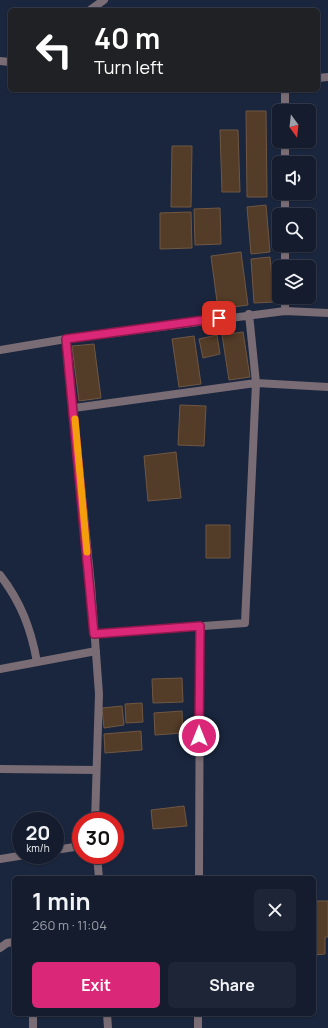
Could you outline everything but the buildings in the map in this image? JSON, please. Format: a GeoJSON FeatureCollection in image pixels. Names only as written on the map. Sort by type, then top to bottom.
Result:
{"type":"FeatureCollection","features":[{"type":"Feature","properties":{"kind":"street"},"geometry":{"type":"LineString","coordinates":[[93,8],[104,0]]}},
{"type":"Feature","properties":{"kind":"street"},"geometry":{"type":"LineString","coordinates":[[285,92],[285,104]]}},
{"type":"Feature","properties":{"kind":"street"},"geometry":{"type":"LineString","coordinates":[[285,304],[285,311]]}},
{"type":"Feature","properties":{"kind":"street"},"geometry":{"type":"LineString","coordinates":[[0,350],[66,339],[249,314],[285,311],[328,313]]}},
{"type":"Feature","properties":{"kind":"street"},"geometry":{"type":"LineString","coordinates":[[94,634],[245,623],[256,383],[249,314]]}},
{"type":"Feature","properties":{"kind":"street"},"geometry":{"type":"LineString","coordinates":[[66,339],[74,408],[99,694],[94,812]]}},
{"type":"Feature","properties":{"kind":"street"},"geometry":{"type":"LineString","coordinates":[[74,408],[256,383],[328,387]]}},
{"type":"Feature","properties":{"kind":"street"},"geometry":{"type":"LineString","coordinates":[[0,575],[12,590],[24,614],[33,636],[37,662]]}},
{"type":"Feature","properties":{"kind":"street"},"geometry":{"type":"LineString","coordinates":[[198,876],[200,626]]}},
{"type":"Feature","properties":{"kind":"street"},"geometry":{"type":"LineString","coordinates":[[0,669],[96,651]]}},
{"type":"Feature","properties":{"kind":"street"},"geometry":{"type":"LineString","coordinates":[[0,769],[96,770]]}},
{"type":"Feature","properties":{"kind":"street"},"geometry":{"type":"LineString","coordinates":[[0,859],[12,857]]}},
{"type":"Feature","properties":{"kind":"street"},"geometry":{"type":"LineString","coordinates":[[98,864],[99,876]]}},
{"type":"Feature","properties":{"kind":"street"},"geometry":{"type":"LineString","coordinates":[[0,948],[7,943],[12,942]]}},
{"type":"Feature","properties":{"kind":"street"},"geometry":{"type":"LineString","coordinates":[[33,1016],[33,1028]]}},
{"type":"Feature","properties":{"kind":"street"},"geometry":{"type":"LineString","coordinates":[[107,1016],[108,1028]]}},
{"type":"Feature","properties":{"kind":"street"},"geometry":{"type":"LineString","coordinates":[[198,1016],[198,1028]]}},
{"type":"Feature","properties":{"kind":"slow traffic"},"geometry":{"type":"LineString","coordinates":[[75,419],[87,552]]}},
{"type":"Feature","properties":{"kind":"route"},"geometry":{"type":"LineString","coordinates":[[199,736],[200,626],[94,634],[91,585],[66,339],[219,318]]}}]}
